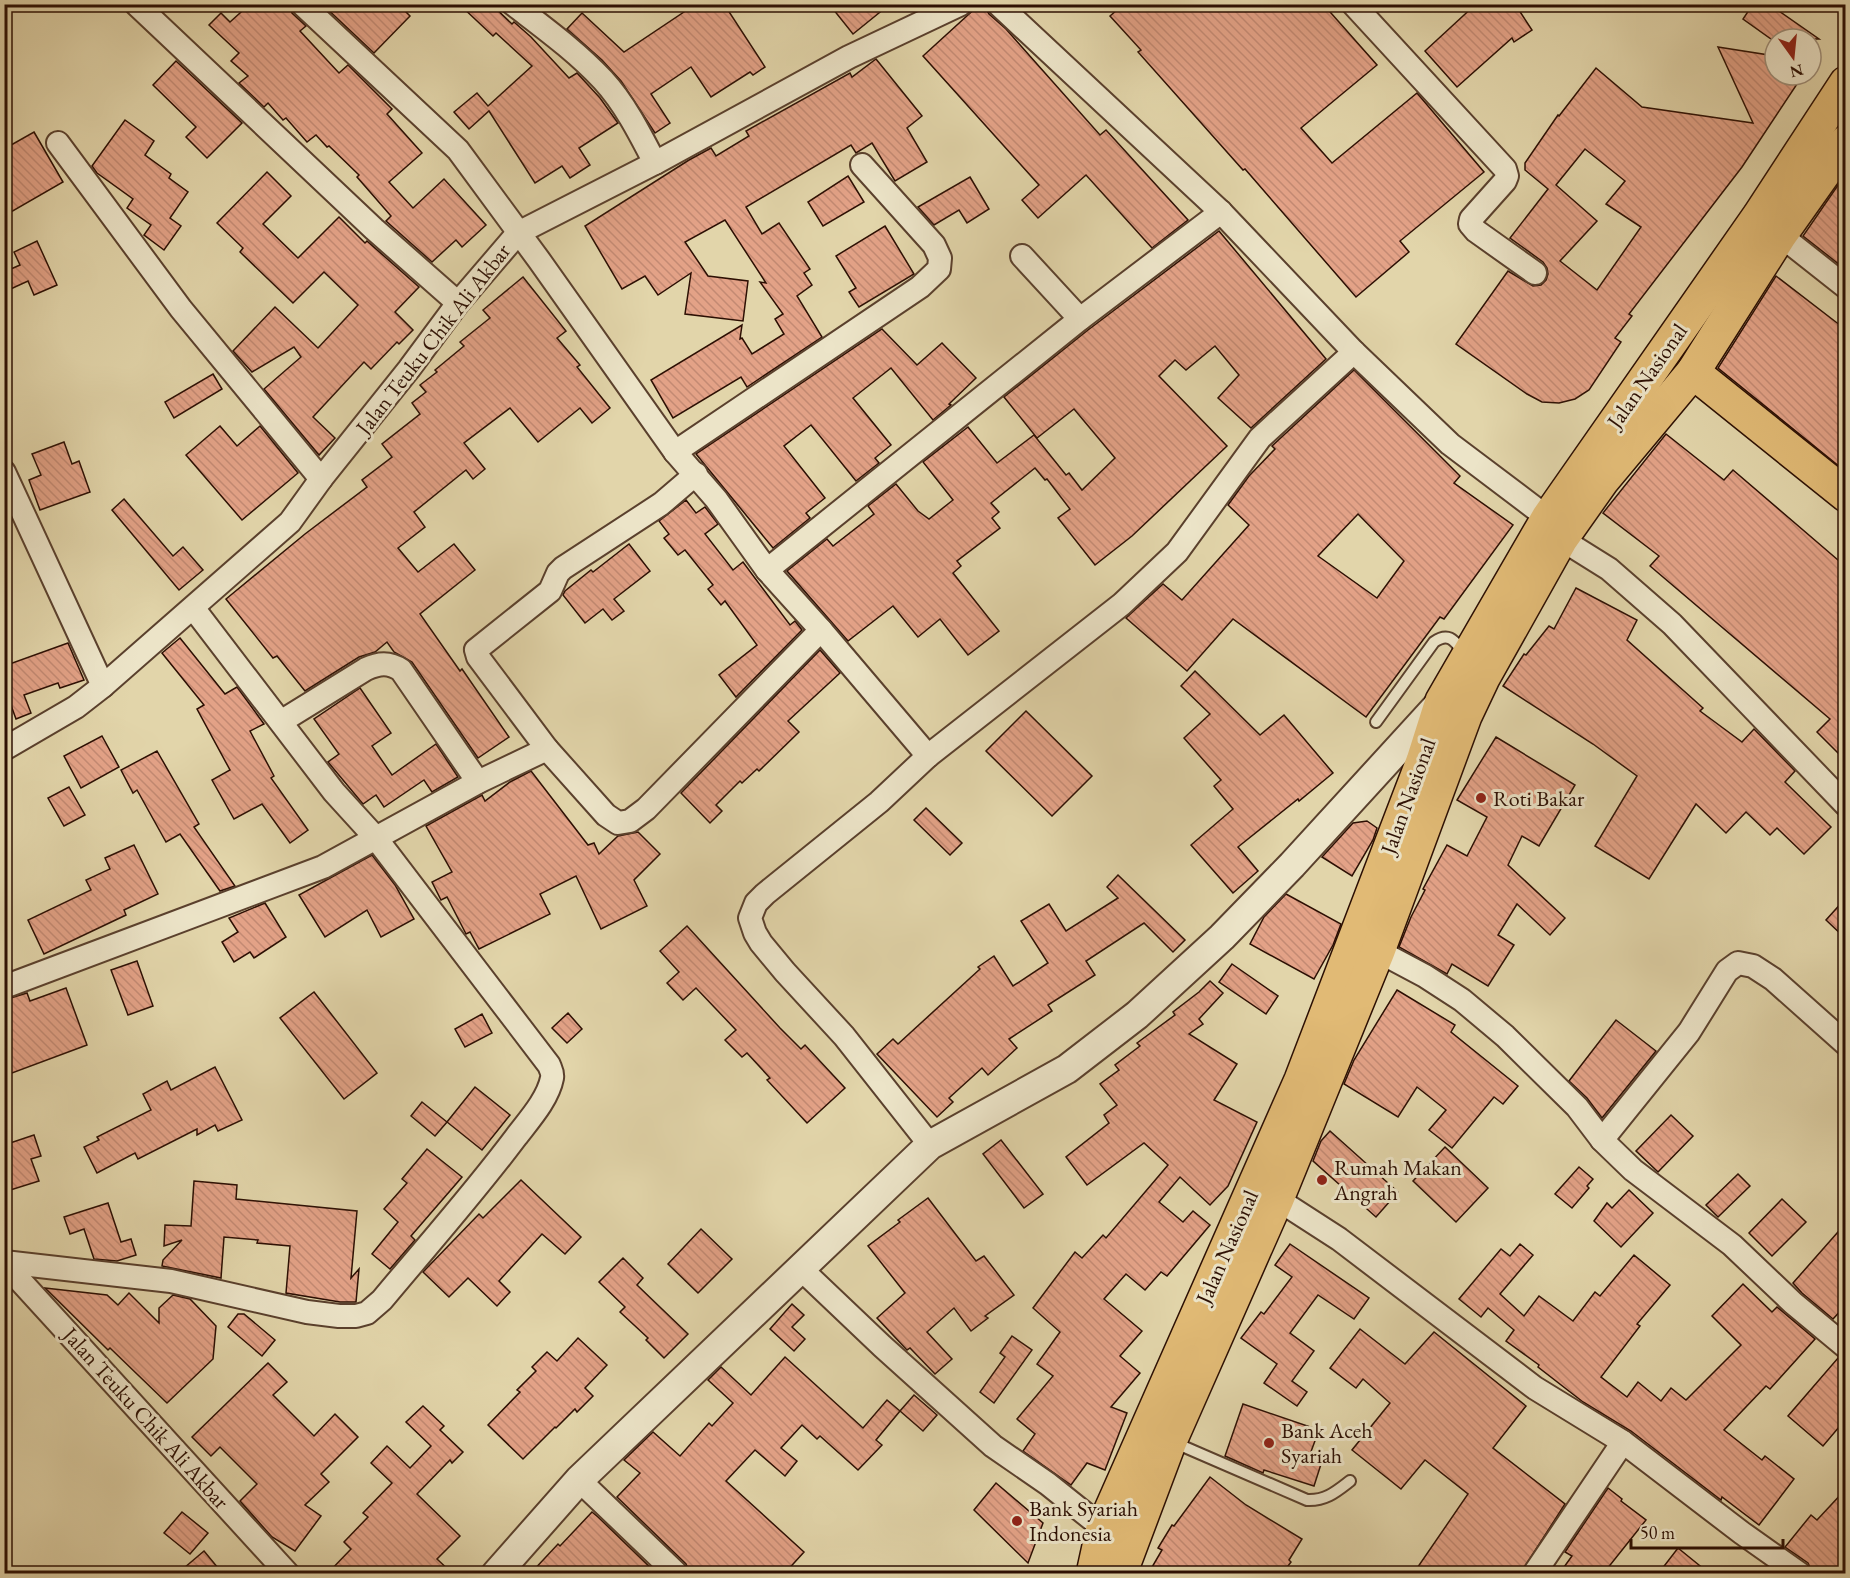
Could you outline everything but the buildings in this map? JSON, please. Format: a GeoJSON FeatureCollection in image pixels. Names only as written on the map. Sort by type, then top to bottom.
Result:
{"type":"FeatureCollection","features":[{"type":"Feature","properties":{"kind":"highway","name":"Jalan Nasional"},"geometry":{"type":"LineString","coordinates":[[1120,1574],[1157,1450],[1423,761],[1442,701],[1467,656],[1574,500],[1845,83]]}},
{"type":"Feature","properties":{"kind":"highway","name":"Jalan Nasional"},"geometry":{"type":"LineString","coordinates":[[1093,1574],[1103,1528],[1157,1450],[1277,1199],[1378,951],[1465,716],[1574,500],[1693,372],[1780,235],[1845,142]]}},
{"type":"Feature","properties":{"kind":"highway"},"geometry":{"type":"LineString","coordinates":[[1693,372],[1845,495]]}},
{"type":"Feature","properties":{"kind":"street"},"geometry":{"type":"LineString","coordinates":[[136,4],[374,229],[458,303]]}},
{"type":"Feature","properties":{"kind":"street"},"geometry":{"type":"LineString","coordinates":[[302,4],[458,150],[675,452],[716,499],[767,570],[928,756]]}},
{"type":"Feature","properties":{"kind":"street"},"geometry":{"type":"LineString","coordinates":[[513,4],[568,47],[604,81],[625,108],[655,163]]}},
{"type":"Feature","properties":{"kind":"street","name":"Jalan Teuku Chik Ali Akbar"},"geometry":{"type":"LineString","coordinates":[[4,749],[76,707],[103,687],[290,522],[458,303],[518,233],[655,163],[849,57],[961,4]]}},
{"type":"Feature","properties":{"kind":"street"},"geometry":{"type":"LineString","coordinates":[[998,4],[1221,212],[1354,352],[1450,444],[1574,500],[1609,569],[1672,624],[1845,805]]}},
{"type":"Feature","properties":{"kind":"street"},"geometry":{"type":"LineString","coordinates":[[1353,4],[1505,170],[1507,176],[1505,181],[1471,219],[1470,224],[1476,231],[1535,273]]}},
{"type":"Feature","properties":{"kind":"street"},"geometry":{"type":"LineString","coordinates":[[58,143],[181,309],[321,479]]}},
{"type":"Feature","properties":{"kind":"street"},"geometry":{"type":"LineString","coordinates":[[675,452],[920,287],[939,269],[940,258],[934,245],[862,165]]}},
{"type":"Feature","properties":{"kind":"street"},"geometry":{"type":"LineString","coordinates":[[767,570],[1080,320],[1221,212]]}},
{"type":"Feature","properties":{"kind":"street"},"geometry":{"type":"LineString","coordinates":[[1780,235],[1845,287]]}},
{"type":"Feature","properties":{"kind":"street"},"geometry":{"type":"LineString","coordinates":[[1022,256],[1080,320]]}},
{"type":"Feature","properties":{"kind":"street"},"geometry":{"type":"LineString","coordinates":[[930,1144],[844,1036],[760,943],[754,933],[750,918],[756,903],[879,802],[928,756],[1130,597],[1177,552],[1260,438],[1354,352]]}},
{"type":"Feature","properties":{"kind":"street"},"geometry":{"type":"LineString","coordinates":[[4,472],[103,687]]}},
{"type":"Feature","properties":{"kind":"street"},"geometry":{"type":"LineString","coordinates":[[696,474],[661,504],[562,568],[550,591],[476,650],[478,657],[547,749],[606,815],[618,823],[630,821],[646,809],[821,630]]}},
{"type":"Feature","properties":{"kind":"street"},"geometry":{"type":"LineString","coordinates":[[4,1263],[171,1281],[307,1312],[339,1316],[362,1315],[382,1300],[497,1161],[532,1115],[546,1094],[552,1079],[549,1065],[375,837],[334,792],[282,721],[194,609]]}},
{"type":"Feature","properties":{"kind":"street"},"geometry":{"type":"LineString","coordinates":[[282,721],[366,669],[380,663],[391,665],[400,670],[478,782]]}},
{"type":"Feature","properties":{"kind":"street"},"geometry":{"type":"LineString","coordinates":[[496,1574],[579,1480],[930,1144],[1067,1069],[1137,1015],[1222,937],[1292,865],[1442,701]]}},
{"type":"Feature","properties":{"kind":"street"},"geometry":{"type":"LineString","coordinates":[[4,987],[323,867],[478,782],[547,749]]}},
{"type":"Feature","properties":{"kind":"street"},"geometry":{"type":"LineString","coordinates":[[1378,951],[1425,976],[1462,1000],[1496,1029],[1577,1107],[1602,1140],[1632,1170],[1732,1245],[1793,1303],[1845,1347]]}},
{"type":"Feature","properties":{"kind":"street"},"geometry":{"type":"LineString","coordinates":[[1602,1140],[1689,1032],[1727,971],[1738,963],[1754,966],[1773,979],[1845,1044]]}},
{"type":"Feature","properties":{"kind":"street"},"geometry":{"type":"LineString","coordinates":[[1277,1199],[1339,1239],[1534,1388],[1623,1442],[1742,1533],[1799,1573]]}},
{"type":"Feature","properties":{"kind":"street","name":"Jalan Teuku Chik Ali Akbar"},"geometry":{"type":"LineString","coordinates":[[4,1263],[288,1574]]}},
{"type":"Feature","properties":{"kind":"street"},"geometry":{"type":"LineString","coordinates":[[800,1269],[993,1446],[1048,1484],[1103,1528]]}},
{"type":"Feature","properties":{"kind":"street"},"geometry":{"type":"LineString","coordinates":[[1534,1574],[1623,1442]]}},
{"type":"Feature","properties":{"kind":"street"},"geometry":{"type":"LineString","coordinates":[[579,1480],[677,1574]]}},
{"type":"Feature","properties":{"kind":"lane"},"geometry":{"type":"LineString","coordinates":[[1376,722],[1434,642],[1443,637],[1450,638],[1467,656]]}},
{"type":"Feature","properties":{"kind":"lane"},"geometry":{"type":"LineString","coordinates":[[1157,1450],[1308,1500],[1330,1496],[1350,1480]]}},
{"type":"Feature","properties":{"kind":"place","name":"Roti Bakar"},"geometry":{"type":"Point","coordinates":[1481,798]}},
{"type":"Feature","properties":{"kind":"place","name":"Rumah Makan Angrah"},"geometry":{"type":"Point","coordinates":[1322,1180]}},
{"type":"Feature","properties":{"kind":"place","name":"Bank Aceh Syariah"},"geometry":{"type":"Point","coordinates":[1269,1443]}},
{"type":"Feature","properties":{"kind":"place","name":"Bank Syariah Indonesia"},"geometry":{"type":"Point","coordinates":[1017,1521]}}]}
